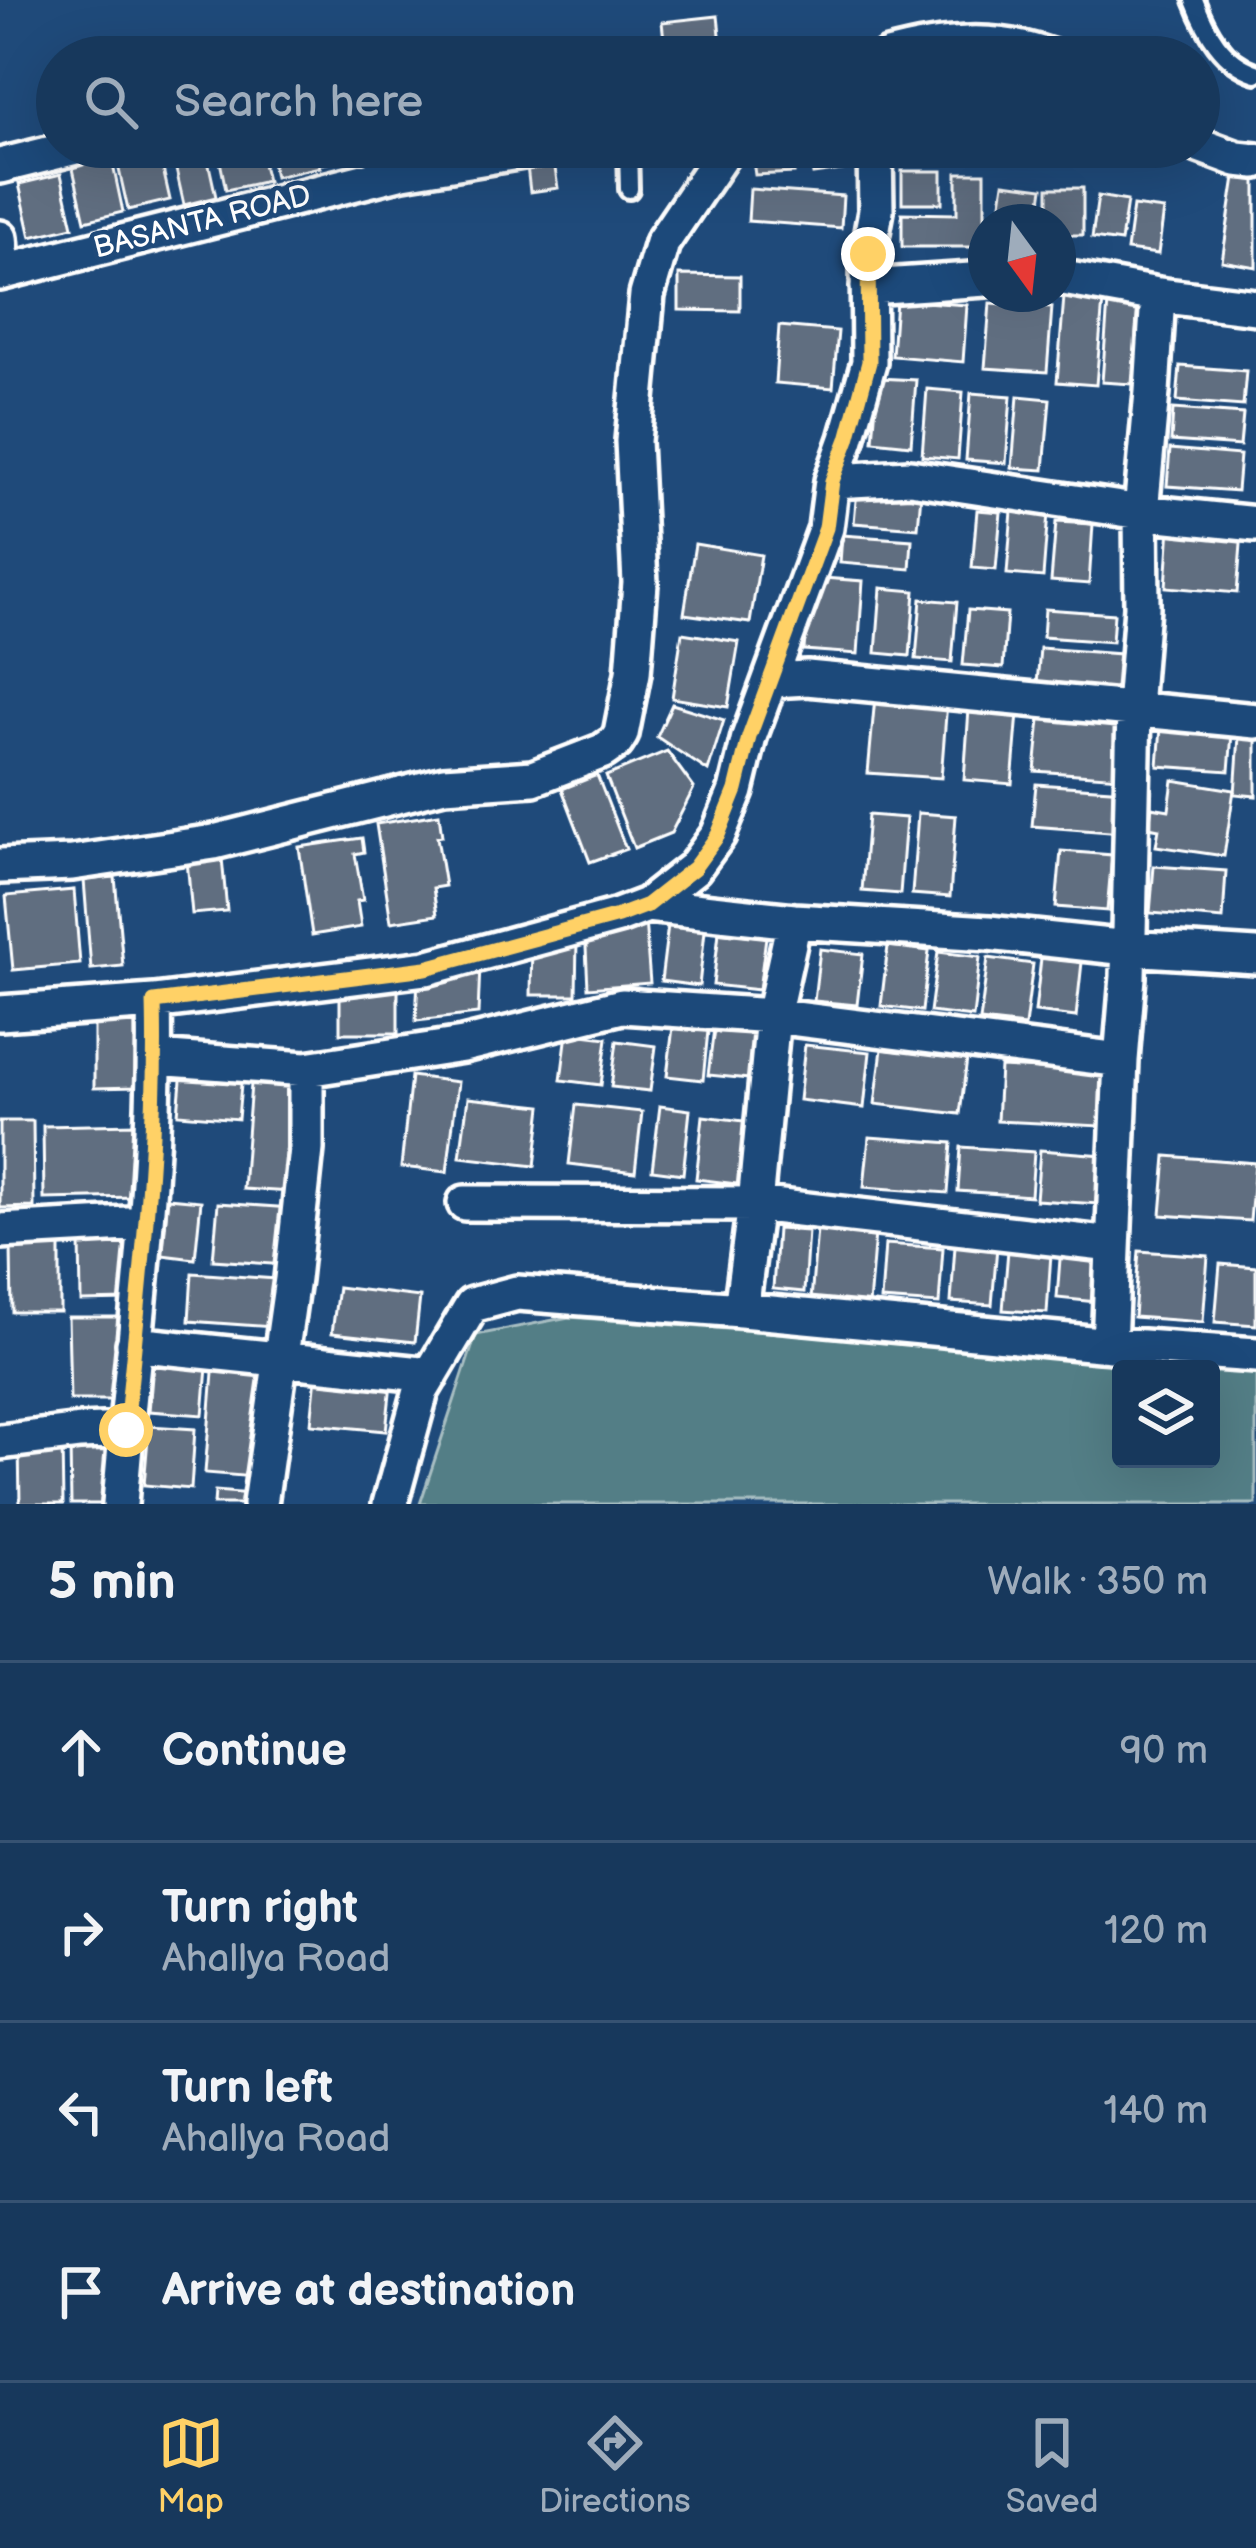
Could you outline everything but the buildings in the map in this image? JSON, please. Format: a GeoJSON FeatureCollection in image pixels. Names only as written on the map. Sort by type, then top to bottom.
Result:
{"type":"FeatureCollection","features":[{"type":"Feature","properties":{"kind":"street"},"geometry":{"type":"LineString","coordinates":[[1220,153],[1256,161]]}},
{"type":"Feature","properties":{"kind":"street"},"geometry":{"type":"LineString","coordinates":[[0,166],[36,157]]}},
{"type":"Feature","properties":{"kind":"street","name":"BASANTA ROAD"},"geometry":{"type":"LineString","coordinates":[[1,261],[81,250],[421,168]]}},
{"type":"Feature","properties":{"kind":"street"},"geometry":{"type":"LineString","coordinates":[[0,866],[72,862],[214,842],[444,784],[533,778],[603,752],[616,742],[633,674],[640,584],[633,441],[647,295],[662,243],[713,168]]}},
{"type":"Feature","properties":{"kind":"street"},"geometry":{"type":"LineString","coordinates":[[0,1013],[154,1002],[426,968],[618,916],[647,905],[694,868],[718,835],[736,790],[749,737],[826,528],[832,481],[869,362],[868,254],[876,211],[875,168]]}},
{"type":"Feature","properties":{"kind":"street"},"geometry":{"type":"LineString","coordinates":[[868,287],[968,280]]}},
{"type":"Feature","properties":{"kind":"street"},"geometry":{"type":"LineString","coordinates":[[1076,281],[1256,307]]}},
{"type":"Feature","properties":{"kind":"street"},"geometry":{"type":"LineString","coordinates":[[1109,1345],[1128,977],[1134,708],[1142,607],[1141,512],[1157,296]]}},
{"type":"Feature","properties":{"kind":"street"},"geometry":{"type":"LineString","coordinates":[[832,481],[910,477],[1256,524]]}},
{"type":"Feature","properties":{"kind":"street"},"geometry":{"type":"LineString","coordinates":[[772,680],[807,678],[1256,721]]}},
{"type":"Feature","properties":{"kind":"street"},"geometry":{"type":"LineString","coordinates":[[647,905],[794,921],[1256,956]]}},
{"type":"Feature","properties":{"kind":"street"},"geometry":{"type":"LineString","coordinates":[[740,1310],[773,1016],[794,921]]}},
{"type":"Feature","properties":{"kind":"street"},"geometry":{"type":"LineString","coordinates":[[120,1504],[146,1223],[154,1002]]}},
{"type":"Feature","properties":{"kind":"street"},"geometry":{"type":"LineString","coordinates":[[155,1058],[306,1069],[463,1045],[622,1006],[773,1016],[1121,1060]]}},
{"type":"Feature","properties":{"kind":"street"},"geometry":{"type":"LineString","coordinates":[[260,1504],[282,1360],[305,1149],[306,1069]]}},
{"type":"Feature","properties":{"kind":"street"},"geometry":{"type":"LineString","coordinates":[[465,1203],[755,1204],[1112,1245]]}},
{"type":"Feature","properties":{"kind":"street"},"geometry":{"type":"LineString","coordinates":[[0,1231],[146,1223]]}},
{"type":"Feature","properties":{"kind":"street"},"geometry":{"type":"LineString","coordinates":[[390,1504],[421,1391],[472,1305],[517,1292],[1256,1355]]}},
{"type":"Feature","properties":{"kind":"street"},"geometry":{"type":"LineString","coordinates":[[134,1344],[431,1375]]}},
{"type":"Feature","properties":{"kind":"street"},"geometry":{"type":"LineString","coordinates":[[0,1442],[126,1430]]}},
{"type":"Feature","properties":{"kind":"lane"},"geometry":{"type":"LineString","coordinates":[[1194,0],[1211,36]]}},
{"type":"Feature","properties":{"kind":"lane"},"geometry":{"type":"LineString","coordinates":[[1220,51],[1256,74]]}},
{"type":"Feature","properties":{"kind":"lane"},"geometry":{"type":"LineString","coordinates":[[628,168],[629,189]]}},
{"type":"Feature","properties":{"kind":"green space"},"geometry":{"type":"Polygon","coordinates":[[[569,1317],[1137,1360],[1112,1360],[1112,1468],[1220,1468],[1220,1366],[1256,1369],[1256,1504],[420,1504],[476,1335],[569,1317]]]}},
{"type":"Feature","properties":{"kind":"route"},"geometry":{"type":"LineString","coordinates":[[126,1430],[148,1188],[154,1002],[426,968],[618,916],[647,905],[694,868],[718,835],[736,790],[749,737],[826,528],[832,481],[869,362],[868,254]]}}]}
